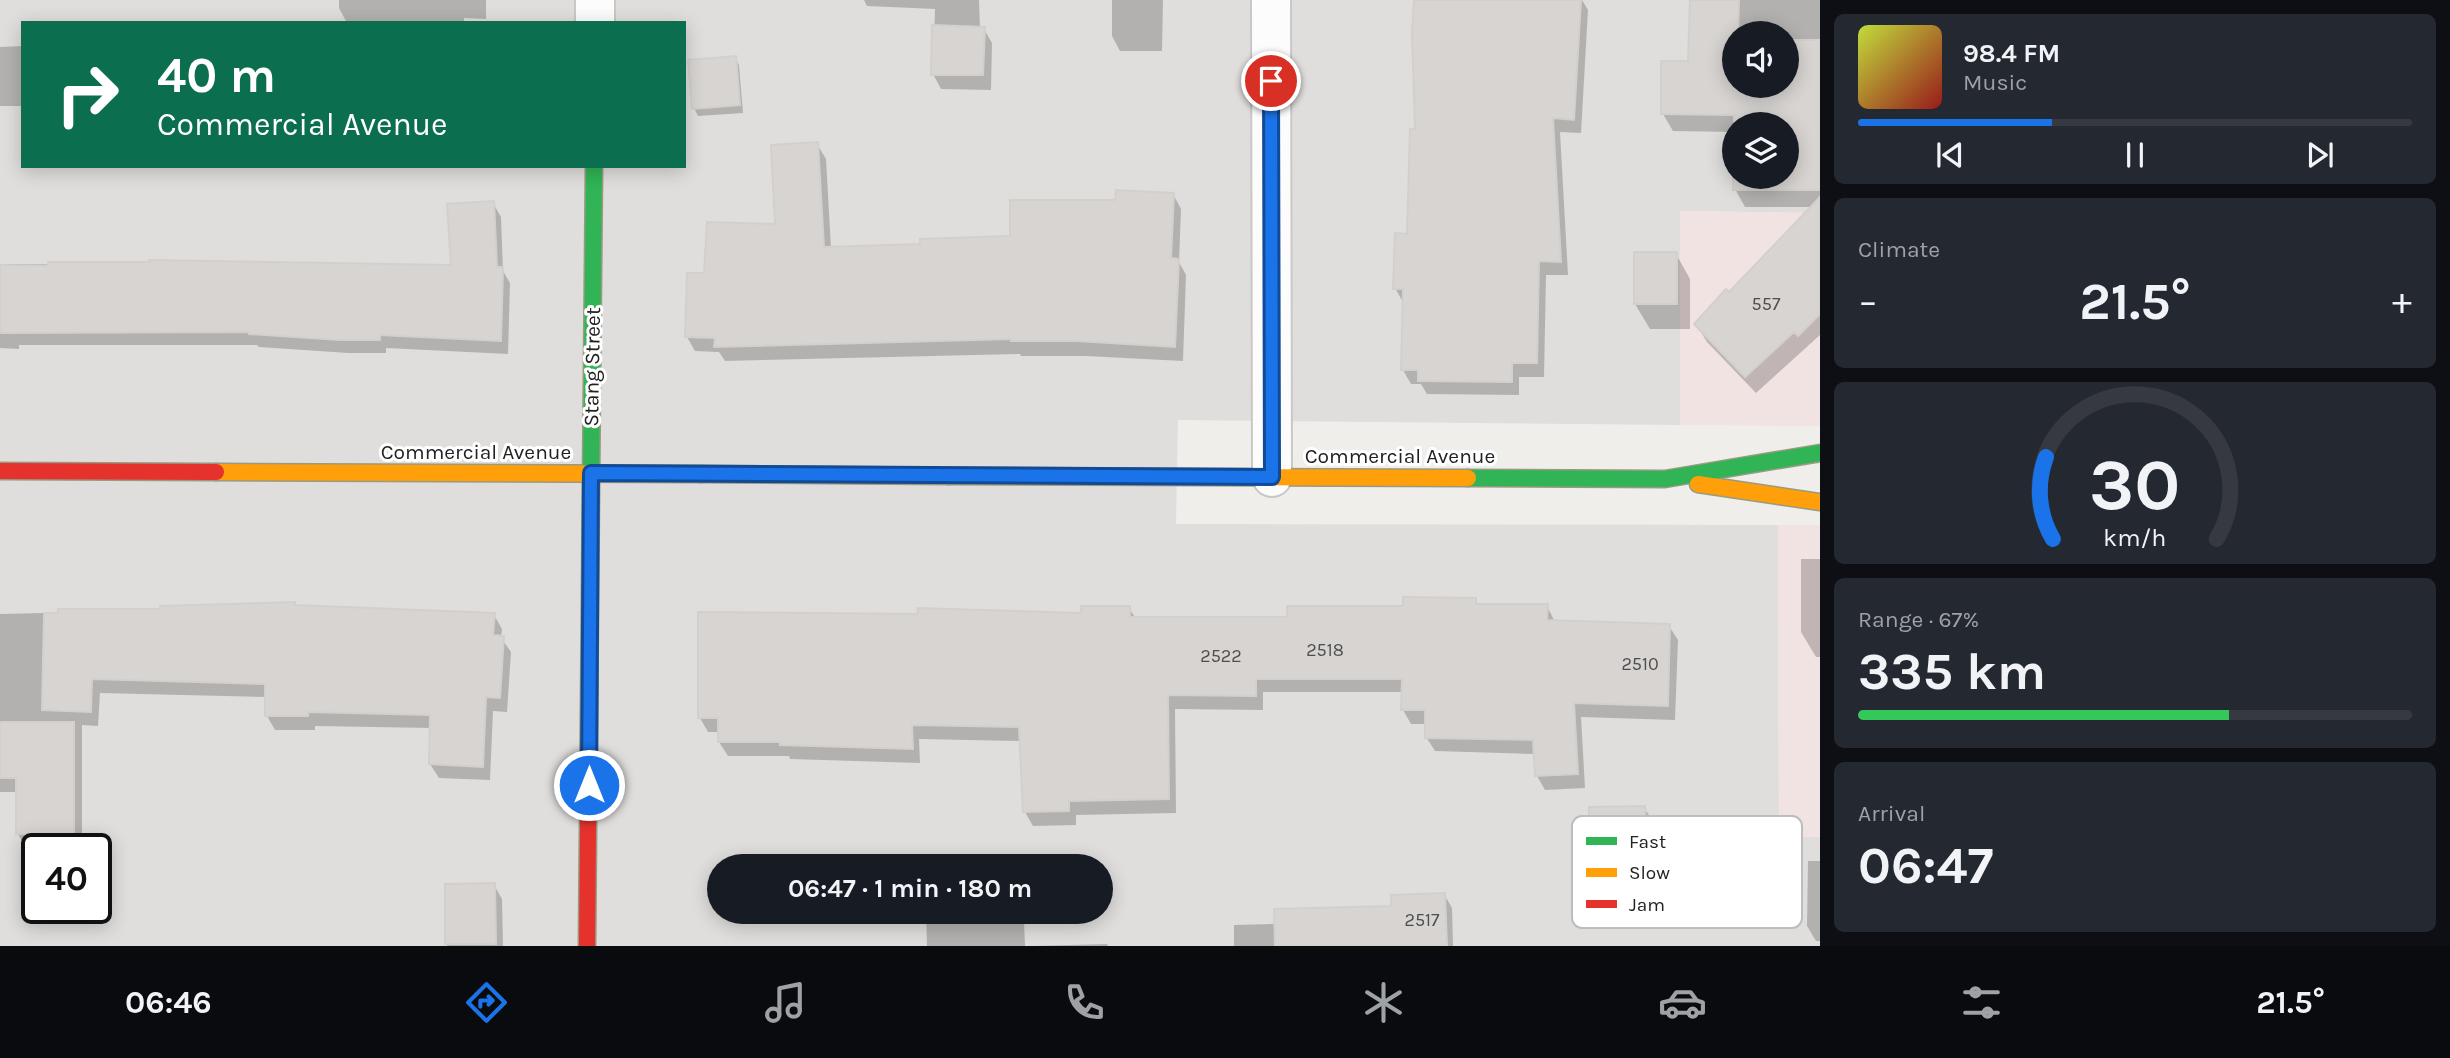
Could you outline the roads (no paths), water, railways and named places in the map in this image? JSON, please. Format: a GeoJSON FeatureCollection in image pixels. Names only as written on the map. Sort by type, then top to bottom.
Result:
{"type":"FeatureCollection","features":[{"type":"Feature","properties":{"kind":"street"},"geometry":{"type":"LineString","coordinates":[[595,0],[595,21]]}},
{"type":"Feature","properties":{"kind":"street"},"geometry":{"type":"LineString","coordinates":[[1271,0],[1272,477]]}},
{"type":"Feature","properties":{"kind":"street","name":"Stang Street"},"geometry":{"type":"LineString","coordinates":[[587,946],[594,168]]}},
{"type":"Feature","properties":{"kind":"street","name":"Commercial Avenue"},"geometry":{"type":"LineString","coordinates":[[1665,479],[1820,453]]}},
{"type":"Feature","properties":{"kind":"street","name":"Commercial Avenue"},"geometry":{"type":"LineString","coordinates":[[0,471],[1665,479],[1820,502]]}}]}
